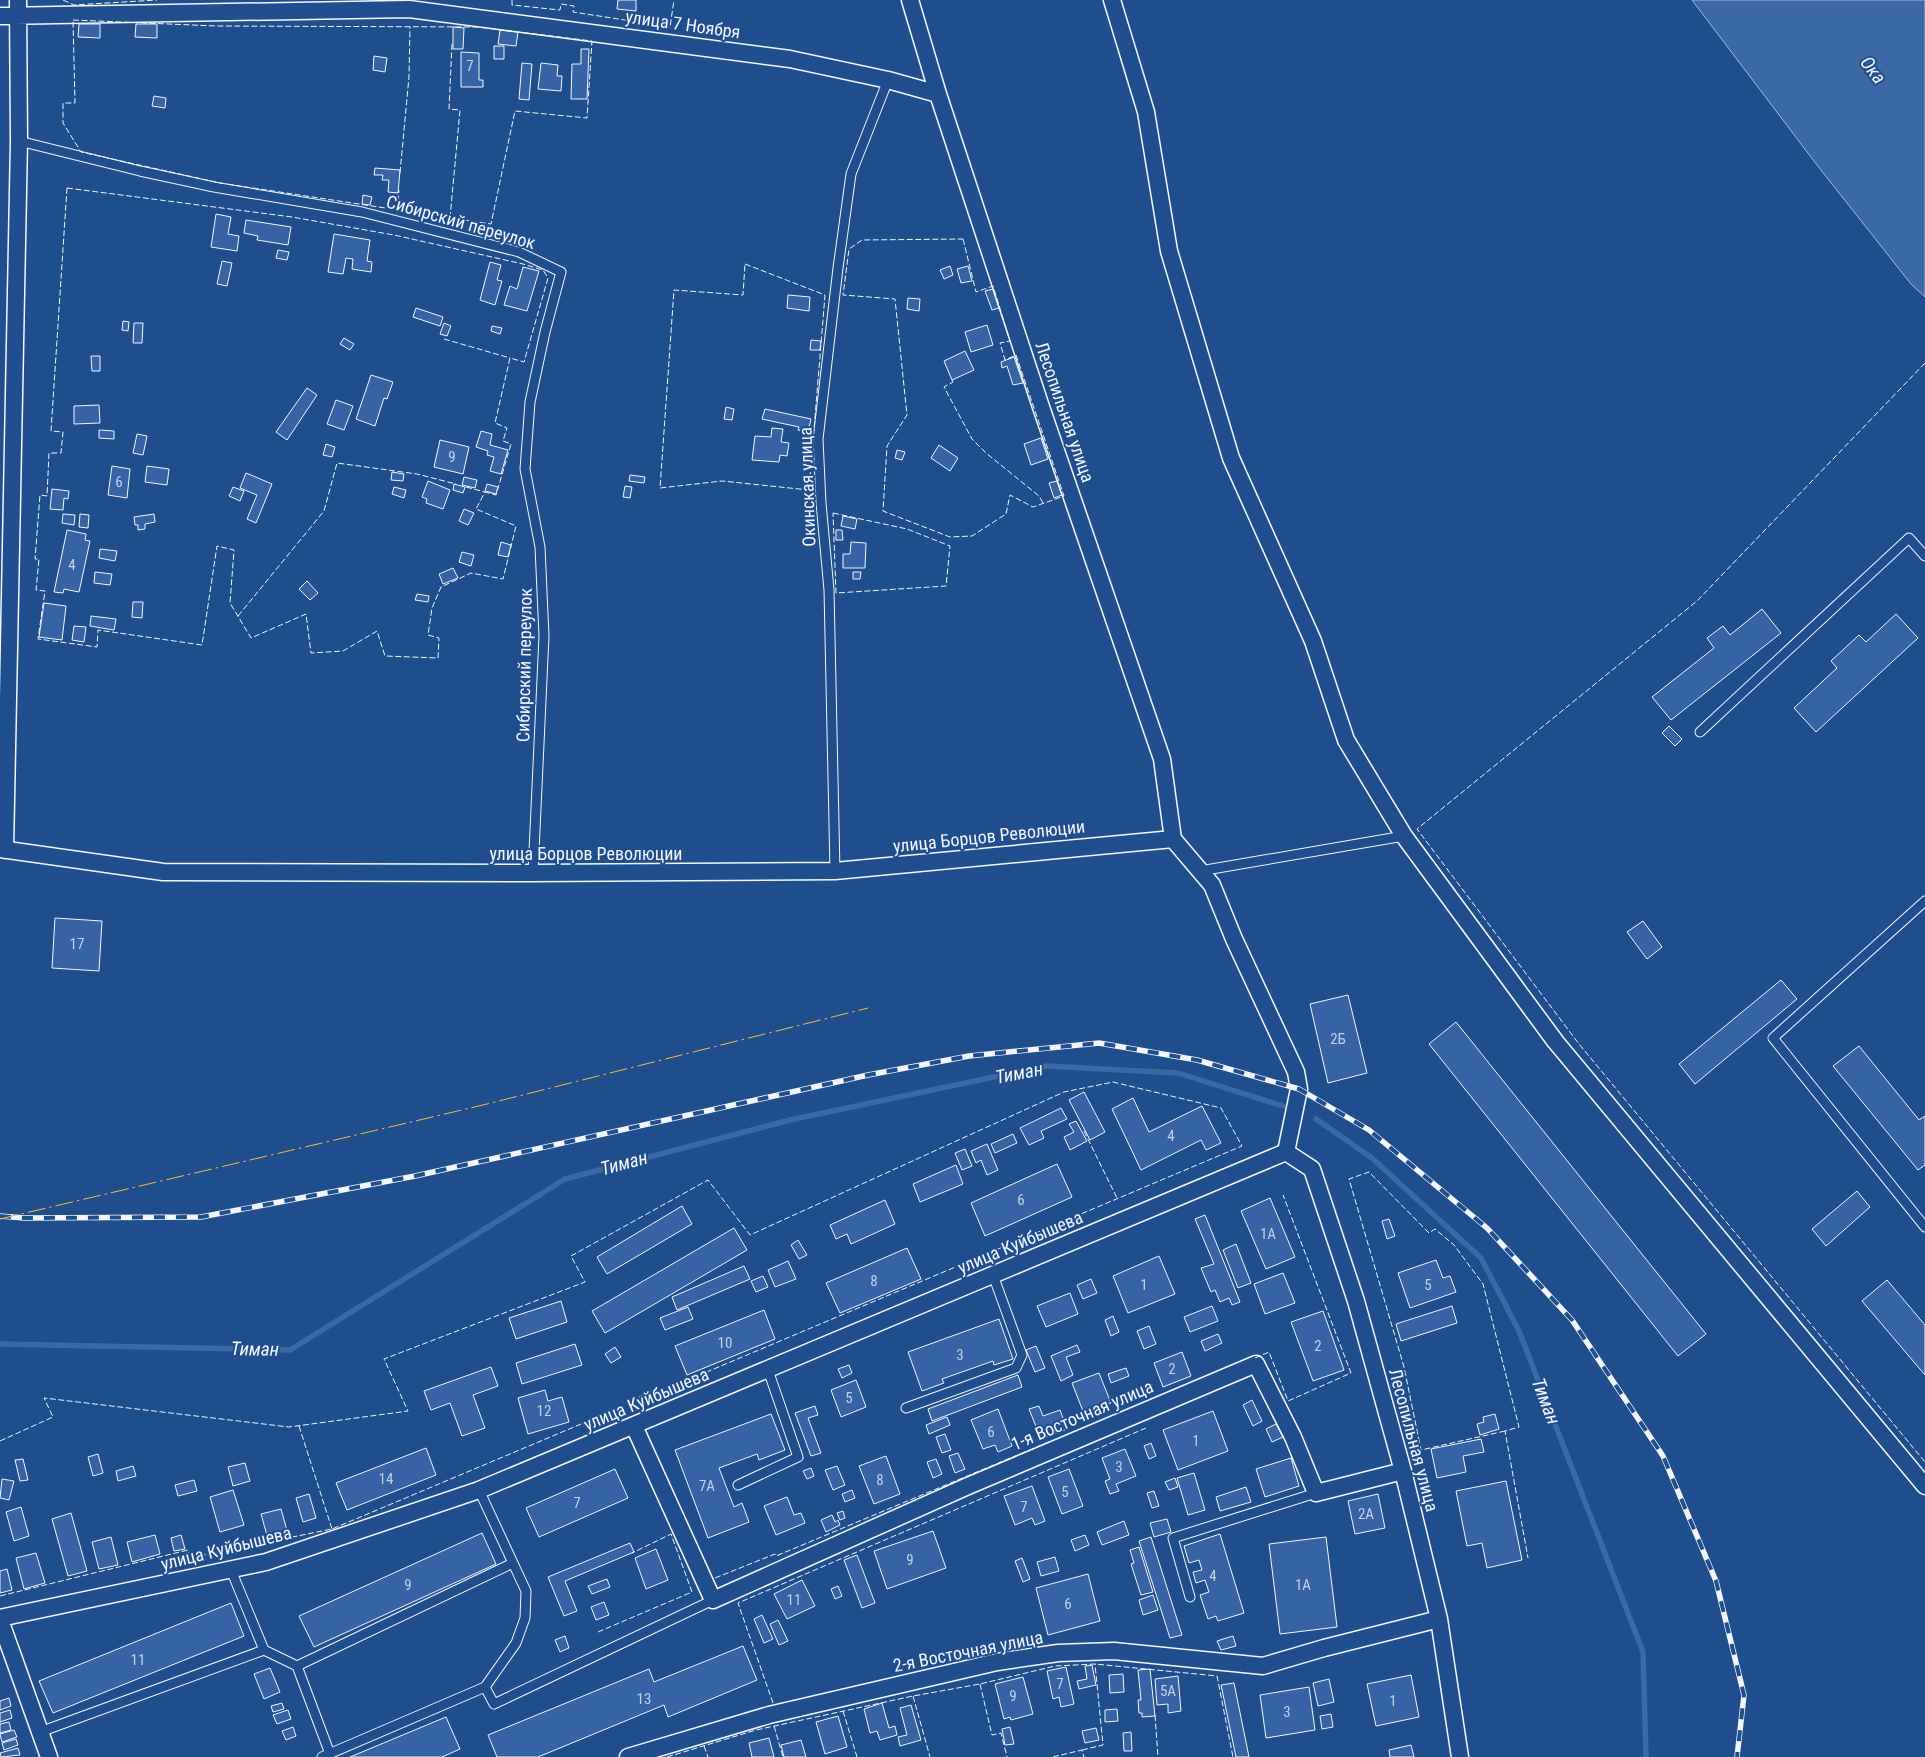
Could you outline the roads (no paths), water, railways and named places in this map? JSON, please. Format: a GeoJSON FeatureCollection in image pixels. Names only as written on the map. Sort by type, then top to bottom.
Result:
{"type":"FeatureCollection","features":[{"type":"Feature","properties":{"kind":"street","name":"Лесопильная улица"},"geometry":{"type":"LineString","coordinates":[[910,0],[938,94],[1048,425],[1162,758],[1173,838]]}},
{"type":"Feature","properties":{"kind":"street"},"geometry":{"type":"LineString","coordinates":[[1112,0],[1146,112],[1169,251],[1231,458],[1313,640],[1346,740],[1404,836],[1555,1041],[1925,1486]]}},
{"type":"Feature","properties":{"kind":"street","name":"улица 7 Ноября"},"geometry":{"type":"LineString","coordinates":[[0,16],[18,8],[410,5],[790,59],[888,80],[938,94]]}},
{"type":"Feature","properties":{"kind":"street"},"geometry":{"type":"LineString","coordinates":[[2,850],[6,573],[19,141],[18,8]]}},
{"type":"Feature","properties":{"kind":"street"},"geometry":{"type":"LineString","coordinates":[[1173,838],[1212,886],[1234,939],[1296,1072],[1299,1089],[1286,1152]]}},
{"type":"Feature","properties":{"kind":"street","name":"улица Борцов Революции"},"geometry":{"type":"LineString","coordinates":[[2,850],[163,872],[836,872],[1173,838]]}},
{"type":"Feature","properties":{"kind":"street","name":"Лесопильная улица"},"geometry":{"type":"LineString","coordinates":[[1286,1152],[1312,1169],[1356,1301],[1403,1470],[1439,1619],[1460,1757]]}},
{"type":"Feature","properties":{"kind":"street","name":"улица Куйбышева"},"geometry":{"type":"LineString","coordinates":[[0,1619],[266,1562],[479,1490],[1286,1152]]}},
{"type":"Feature","properties":{"kind":"street","name":"1-я Восточная улица"},"geometry":{"type":"LineString","coordinates":[[713,1600],[968,1486],[1256,1364],[1294,1437],[1316,1493]]}},
{"type":"Feature","properties":{"kind":"street"},"geometry":{"type":"LineString","coordinates":[[634,1426],[713,1600]]}},
{"type":"Feature","properties":{"kind":"street"},"geometry":{"type":"LineString","coordinates":[[1316,1493],[1403,1470]]}},
{"type":"Feature","properties":{"kind":"street"},"geometry":{"type":"LineString","coordinates":[[0,1619],[49,1757]]}},
{"type":"Feature","properties":{"kind":"street","name":"2-я Восточная улица"},"geometry":{"type":"LineString","coordinates":[[628,1757],[769,1715],[997,1662],[1058,1653],[1114,1651],[1263,1666],[1324,1648],[1439,1619]]}},
{"type":"Feature","properties":{"kind":"lane","name":"Окинская улица"},"geometry":{"type":"LineString","coordinates":[[836,872],[829,590],[821,502],[818,439],[851,174],[888,80]]}},
{"type":"Feature","properties":{"kind":"lane","name":"Сибирский переулок"},"geometry":{"type":"LineString","coordinates":[[19,141],[205,185],[362,212],[518,252],[561,272],[545,332],[530,402],[525,469],[540,547],[544,636],[533,873]]}},
{"type":"Feature","properties":{"kind":"lane"},"geometry":{"type":"LineString","coordinates":[[1700,732],[1909,538],[1925,556]]}},
{"type":"Feature","properties":{"kind":"lane"},"geometry":{"type":"LineString","coordinates":[[1200,871],[1404,836]]}},
{"type":"Feature","properties":{"kind":"lane"},"geometry":{"type":"LineString","coordinates":[[1925,901],[1773,1038],[1925,1227]]}},
{"type":"Feature","properties":{"kind":"lane"},"geometry":{"type":"LineString","coordinates":[[906,1408],[1016,1368],[1022,1355],[994,1275]]}},
{"type":"Feature","properties":{"kind":"lane"},"geometry":{"type":"LineString","coordinates":[[738,1484],[798,1457],[768,1370]]}},
{"type":"Feature","properties":{"kind":"lane"},"geometry":{"type":"LineString","coordinates":[[231,1570],[264,1650],[297,1666],[326,1755],[485,1687],[516,1643],[525,1618],[526,1591],[479,1490]]}},
{"type":"Feature","properties":{"kind":"lane"},"geometry":{"type":"LineString","coordinates":[[1190,1597],[1173,1538],[1316,1493]]}},
{"type":"Feature","properties":{"kind":"lane"},"geometry":{"type":"LineString","coordinates":[[297,1666],[513,1564]]}},
{"type":"Feature","properties":{"kind":"lane"},"geometry":{"type":"LineString","coordinates":[[485,1687],[494,1704],[713,1600]]}},
{"type":"Feature","properties":{"kind":"lane"},"geometry":{"type":"LineString","coordinates":[[40,1732],[264,1650]]}},
{"type":"Feature","properties":{"kind":"water","name":"Ока"},"geometry":{"type":"Polygon","coordinates":[[[1692,0],[1925,0],[1925,297],[1911,284],[1817,165],[1692,0]]]}},
{"type":"Feature","properties":{"kind":"waterway","name":"Тиман"},"geometry":{"type":"LineString","coordinates":[[0,1344],[290,1350],[565,1179],[790,1120],[1046,1066],[1178,1073],[1283,1106]]}},
{"type":"Feature","properties":{"kind":"waterway","name":"Тиман"},"geometry":{"type":"LineString","coordinates":[[1316,1119],[1372,1158],[1481,1258],[1519,1331],[1643,1652],[1646,1757]]}},
{"type":"Feature","properties":{"kind":"railway"},"geometry":{"type":"LineString","coordinates":[[0,1216],[24,1218],[201,1217],[415,1176],[868,1075],[969,1056],[1099,1043],[1197,1060],[1299,1089],[1369,1130],[1487,1228],[1572,1320],[1663,1456],[1716,1581],[1744,1695],[1737,1757]]}}]}
